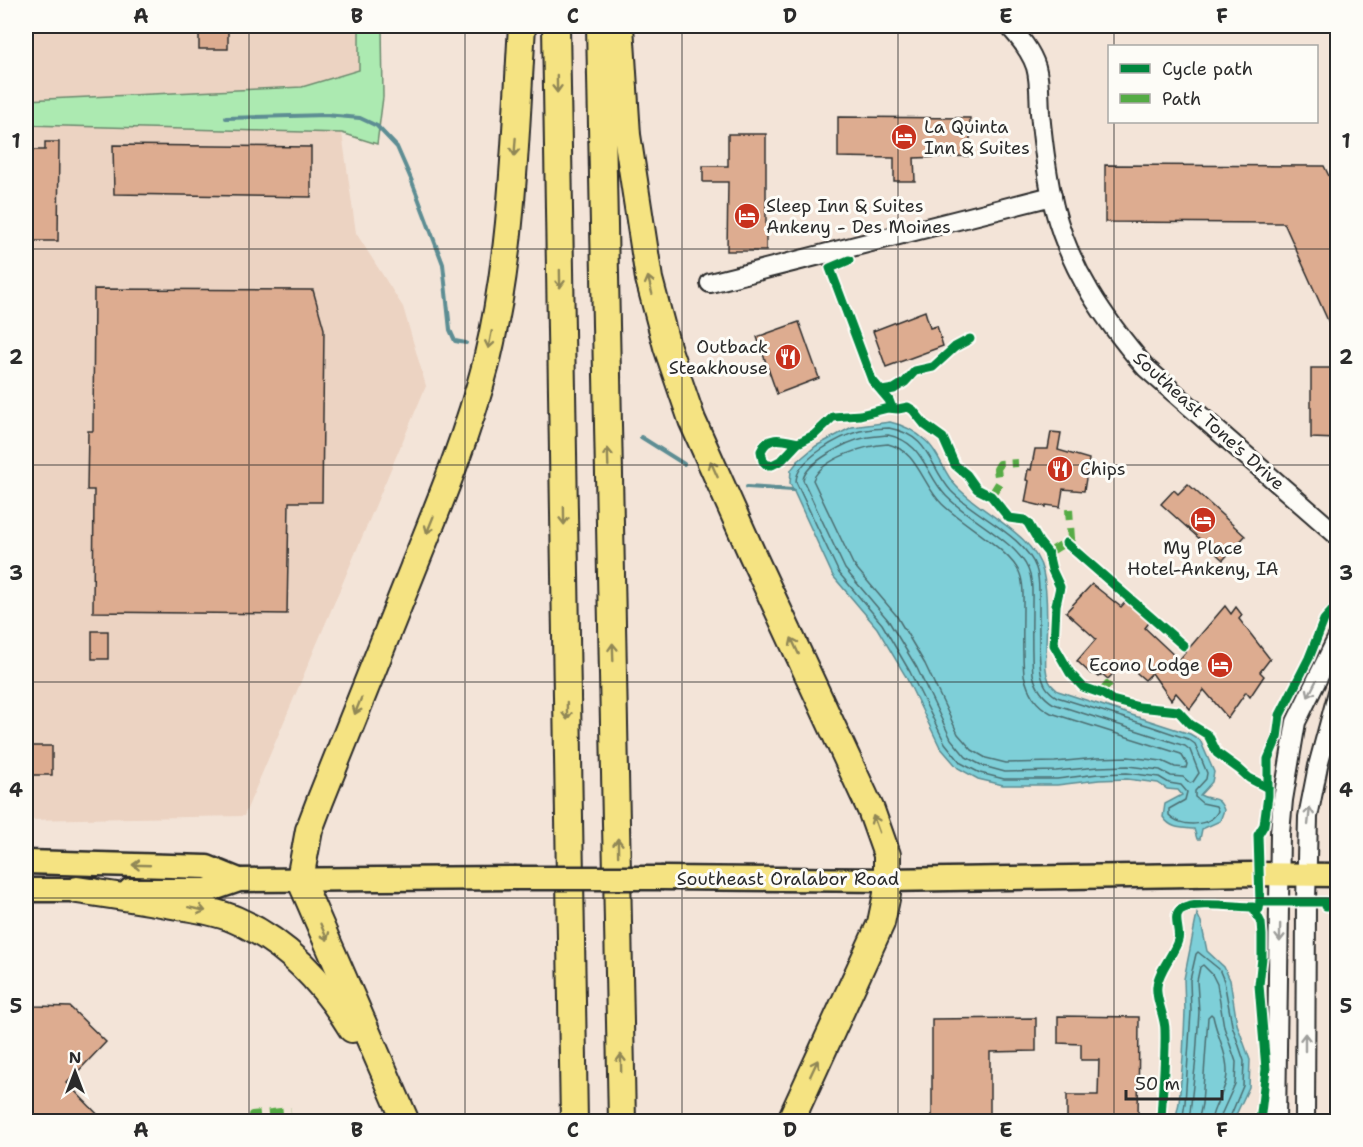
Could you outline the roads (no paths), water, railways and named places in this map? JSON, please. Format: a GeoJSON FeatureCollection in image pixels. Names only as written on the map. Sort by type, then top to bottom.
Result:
{"type":"FeatureCollection","features":[{"type":"Feature","properties":{"kind":"highway"},"geometry":{"type":"LineString","coordinates":[[405,1122],[300,879],[309,830],[441,500],[486,364],[504,271],[512,195],[522,26]]}},
{"type":"Feature","properties":{"kind":"highway"},"geometry":{"type":"LineString","coordinates":[[556,26],[574,1122]]}},
{"type":"Feature","properties":{"kind":"highway"},"geometry":{"type":"LineString","coordinates":[[600,26],[622,1122]]}},
{"type":"Feature","properties":{"kind":"highway"},"geometry":{"type":"LineString","coordinates":[[620,26],[627,135],[649,279],[667,347],[697,430],[871,810],[887,855],[887,894],[881,923],[790,1122]]}},
{"type":"Feature","properties":{"kind":"highway"},"geometry":{"type":"LineString","coordinates":[[77,890],[199,909],[226,917],[259,932],[282,948],[303,966],[339,1008],[405,1122]]}},
{"type":"Feature","properties":{"kind":"main road","name":"Southeast Oralabor Road"},"geometry":{"type":"LineString","coordinates":[[26,862],[207,867],[239,880]]}},
{"type":"Feature","properties":{"kind":"main road","name":"Southeast Oralabor Road"},"geometry":{"type":"LineString","coordinates":[[26,890],[210,890],[239,880],[300,879],[887,880],[1338,875]]}},
{"type":"Feature","properties":{"kind":"street","name":"Southeast Tone's Drive"},"geometry":{"type":"LineString","coordinates":[[1009,26],[1025,44],[1037,68],[1044,155],[1052,196],[1068,246],[1093,299],[1124,342],[1153,374],[1338,536]]}},
{"type":"Feature","properties":{"kind":"street"},"geometry":{"type":"LineString","coordinates":[[710,283],[1052,196]]}},
{"type":"Feature","properties":{"kind":"street"},"geometry":{"type":"LineString","coordinates":[[1276,1122],[1283,800],[1296,722],[1338,637]]}},
{"type":"Feature","properties":{"kind":"street"},"geometry":{"type":"LineString","coordinates":[[1305,1122],[1308,817],[1318,766],[1338,692]]}},
{"type":"Feature","properties":{"kind":"water"},"geometry":{"type":"Polygon","coordinates":[[[890,422],[909,429],[926,441],[935,451],[956,486],[1018,535],[1038,558],[1046,589],[1046,668],[1047,677],[1052,686],[1058,691],[1190,734],[1200,740],[1214,772],[1212,782],[1200,795],[1217,800],[1224,810],[1220,821],[1202,829],[1200,839],[1197,839],[1194,829],[1173,826],[1163,817],[1165,804],[1182,795],[1178,790],[1167,789],[1158,783],[1127,779],[1057,785],[1003,785],[978,779],[958,768],[940,747],[905,675],[877,628],[833,576],[790,483],[791,470],[816,446],[852,427],[890,422]]]}},
{"type":"Feature","properties":{"kind":"water"},"geometry":{"type":"Polygon","coordinates":[[[1197,914],[1207,951],[1224,967],[1230,980],[1237,1024],[1250,1060],[1249,1087],[1233,1121],[1175,1121],[1183,1057],[1184,979],[1197,914]]]}},
{"type":"Feature","properties":{"kind":"waterway"},"geometry":{"type":"LineString","coordinates":[[226,118],[325,115],[360,118],[377,126],[397,147],[411,179],[443,264],[450,330],[455,341],[466,343]]}},
{"type":"Feature","properties":{"kind":"waterway"},"geometry":{"type":"LineString","coordinates":[[641,437],[684,464]]}},
{"type":"Feature","properties":{"kind":"waterway"},"geometry":{"type":"LineString","coordinates":[[747,487],[793,490]]}},
{"type":"Feature","properties":{"kind":"place","name":"La Quinta Inn & Suites"},"geometry":{"type":"Point","coordinates":[904,137]}},
{"type":"Feature","properties":{"kind":"place","name":"Sleep Inn & Suites Ankeny - Des Moines"},"geometry":{"type":"Point","coordinates":[747,216]}},
{"type":"Feature","properties":{"kind":"place","name":"Outback Steakhouse"},"geometry":{"type":"Point","coordinates":[788,357]}},
{"type":"Feature","properties":{"kind":"place","name":"Chips"},"geometry":{"type":"Point","coordinates":[1060,469]}},
{"type":"Feature","properties":{"kind":"place","name":"My Place Hotel-Ankeny, IA"},"geometry":{"type":"Point","coordinates":[1203,520]}},
{"type":"Feature","properties":{"kind":"place","name":"Econo Lodge"},"geometry":{"type":"Point","coordinates":[1220,665]}}]}
